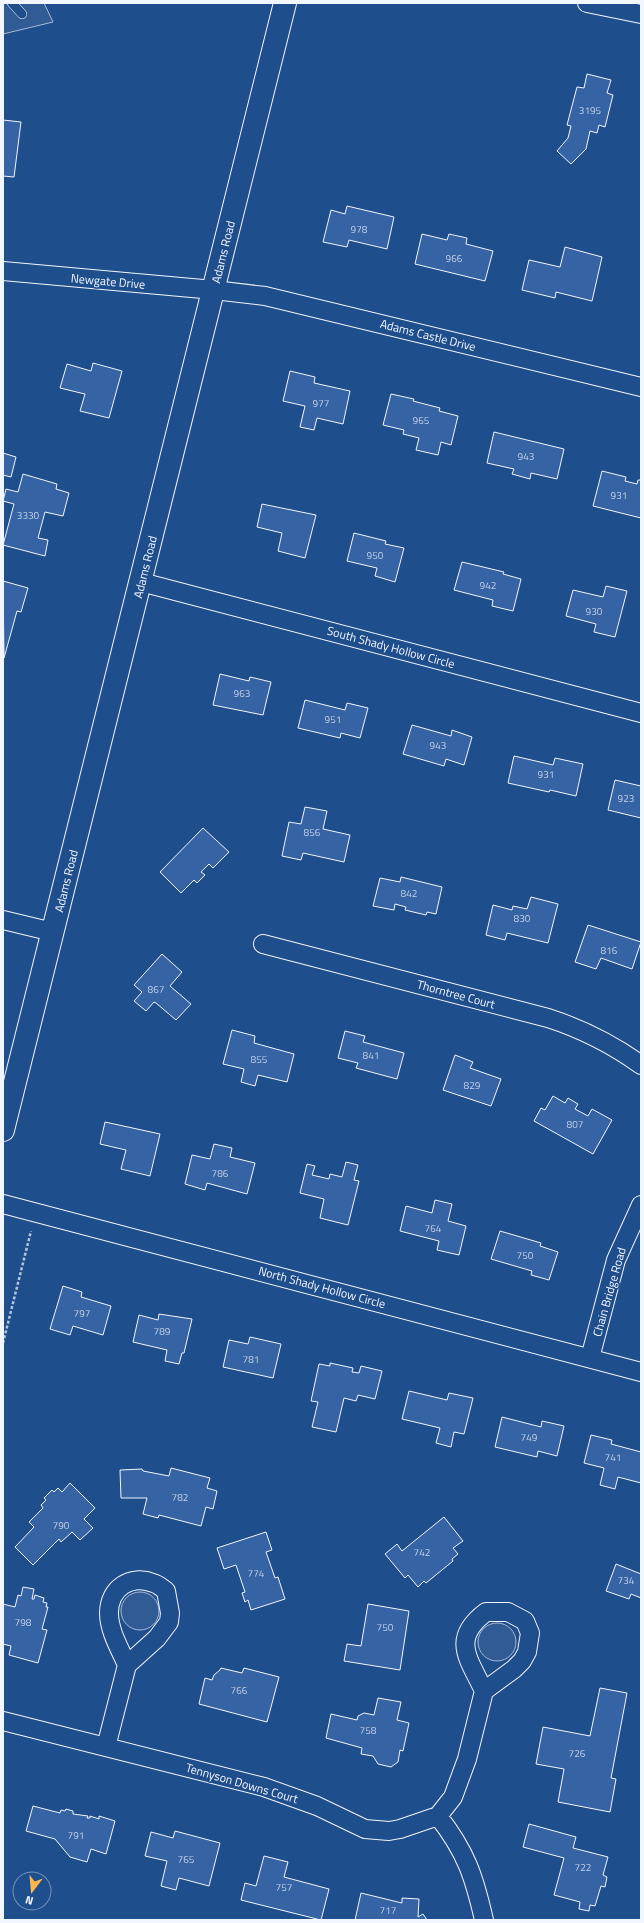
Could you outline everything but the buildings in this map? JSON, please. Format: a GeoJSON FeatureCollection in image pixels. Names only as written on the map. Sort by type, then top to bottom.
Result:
{"type":"FeatureCollection","features":[{"type":"Feature","properties":{"kind":"street","name":"Adams Road"},"geometry":{"type":"LineString","coordinates":[[3,1130],[214,290],[284,3]]}},
{"type":"Feature","properties":{"kind":"street"},"geometry":{"type":"LineString","coordinates":[[587,3],[641,14]]}},
{"type":"Feature","properties":{"kind":"street","name":"Newgate Drive"},"geometry":{"type":"LineString","coordinates":[[3,271],[214,290]]}},
{"type":"Feature","properties":{"kind":"street","name":"Adams Castle Drive"},"geometry":{"type":"LineString","coordinates":[[214,290],[265,296],[641,387]]}},
{"type":"Feature","properties":{"kind":"street","name":"South Shady Hollow Circle"},"geometry":{"type":"LineString","coordinates":[[141,582],[641,713]]}},
{"type":"Feature","properties":{"kind":"street"},"geometry":{"type":"LineString","coordinates":[[3,920],[53,932]]}},
{"type":"Feature","properties":{"kind":"street","name":"Thorntree Court"},"geometry":{"type":"LineString","coordinates":[[263,944],[548,1018],[582,1030],[600,1039],[621,1050],[641,1065]]}},
{"type":"Feature","properties":{"kind":"street","name":"North Shady Hollow Circle"},"geometry":{"type":"LineString","coordinates":[[3,1204],[641,1372]]}},
{"type":"Feature","properties":{"kind":"street","name":"Chain Bridge Road"},"geometry":{"type":"LineString","coordinates":[[590,1358],[616,1260],[629,1228],[641,1205]]}},
{"type":"Feature","properties":{"kind":"street"},"geometry":{"type":"LineString","coordinates":[[106,1747],[127,1665],[157,1638],[169,1622],[170,1613],[166,1591],[155,1583],[142,1580],[122,1584],[114,1592],[110,1601],[109,1613],[111,1627],[127,1665]]}},
{"type":"Feature","properties":{"kind":"street"},"geometry":{"type":"LineString","coordinates":[[484,1692],[461,1778],[453,1796],[438,1816],[453,1835],[466,1858],[474,1880],[484,1920]]}},
{"type":"Feature","properties":{"kind":"street","name":"Tennyson Downs Court"},"geometry":{"type":"LineString","coordinates":[[3,1721],[264,1787],[317,1806],[365,1829],[389,1831],[400,1829],[438,1816]]}},
{"type":"Feature","properties":{"kind":"lane"},"geometry":{"type":"LineString","coordinates":[[12,3],[22,14]]}},
{"type":"Feature","properties":{"kind":"path"},"geometry":{"type":"LineString","coordinates":[[3,1343],[32,1227]]}},
{"type":"Feature","properties":{"kind":"shaded area"},"geometry":{"type":"Polygon","coordinates":[[[3,3],[44,3],[53,22],[3,34],[3,3]]]}},
{"type":"Feature","properties":{"kind":"shaded area"},"geometry":{"type":"Polygon","coordinates":[[[140,1592],[150,1595],[156,1601],[159,1611],[156,1621],[150,1627],[140,1630],[130,1627],[124,1621],[121,1611],[124,1601],[130,1595],[140,1592]]]}},
{"type":"Feature","properties":{"kind":"shaded area"},"geometry":{"type":"Polygon","coordinates":[[[493,1623],[501,1623],[511,1628],[515,1635],[515,1649],[511,1656],[501,1661],[493,1661],[483,1656],[481,1653],[478,1646],[478,1638],[483,1628],[486,1626],[493,1623]]]}}]}
